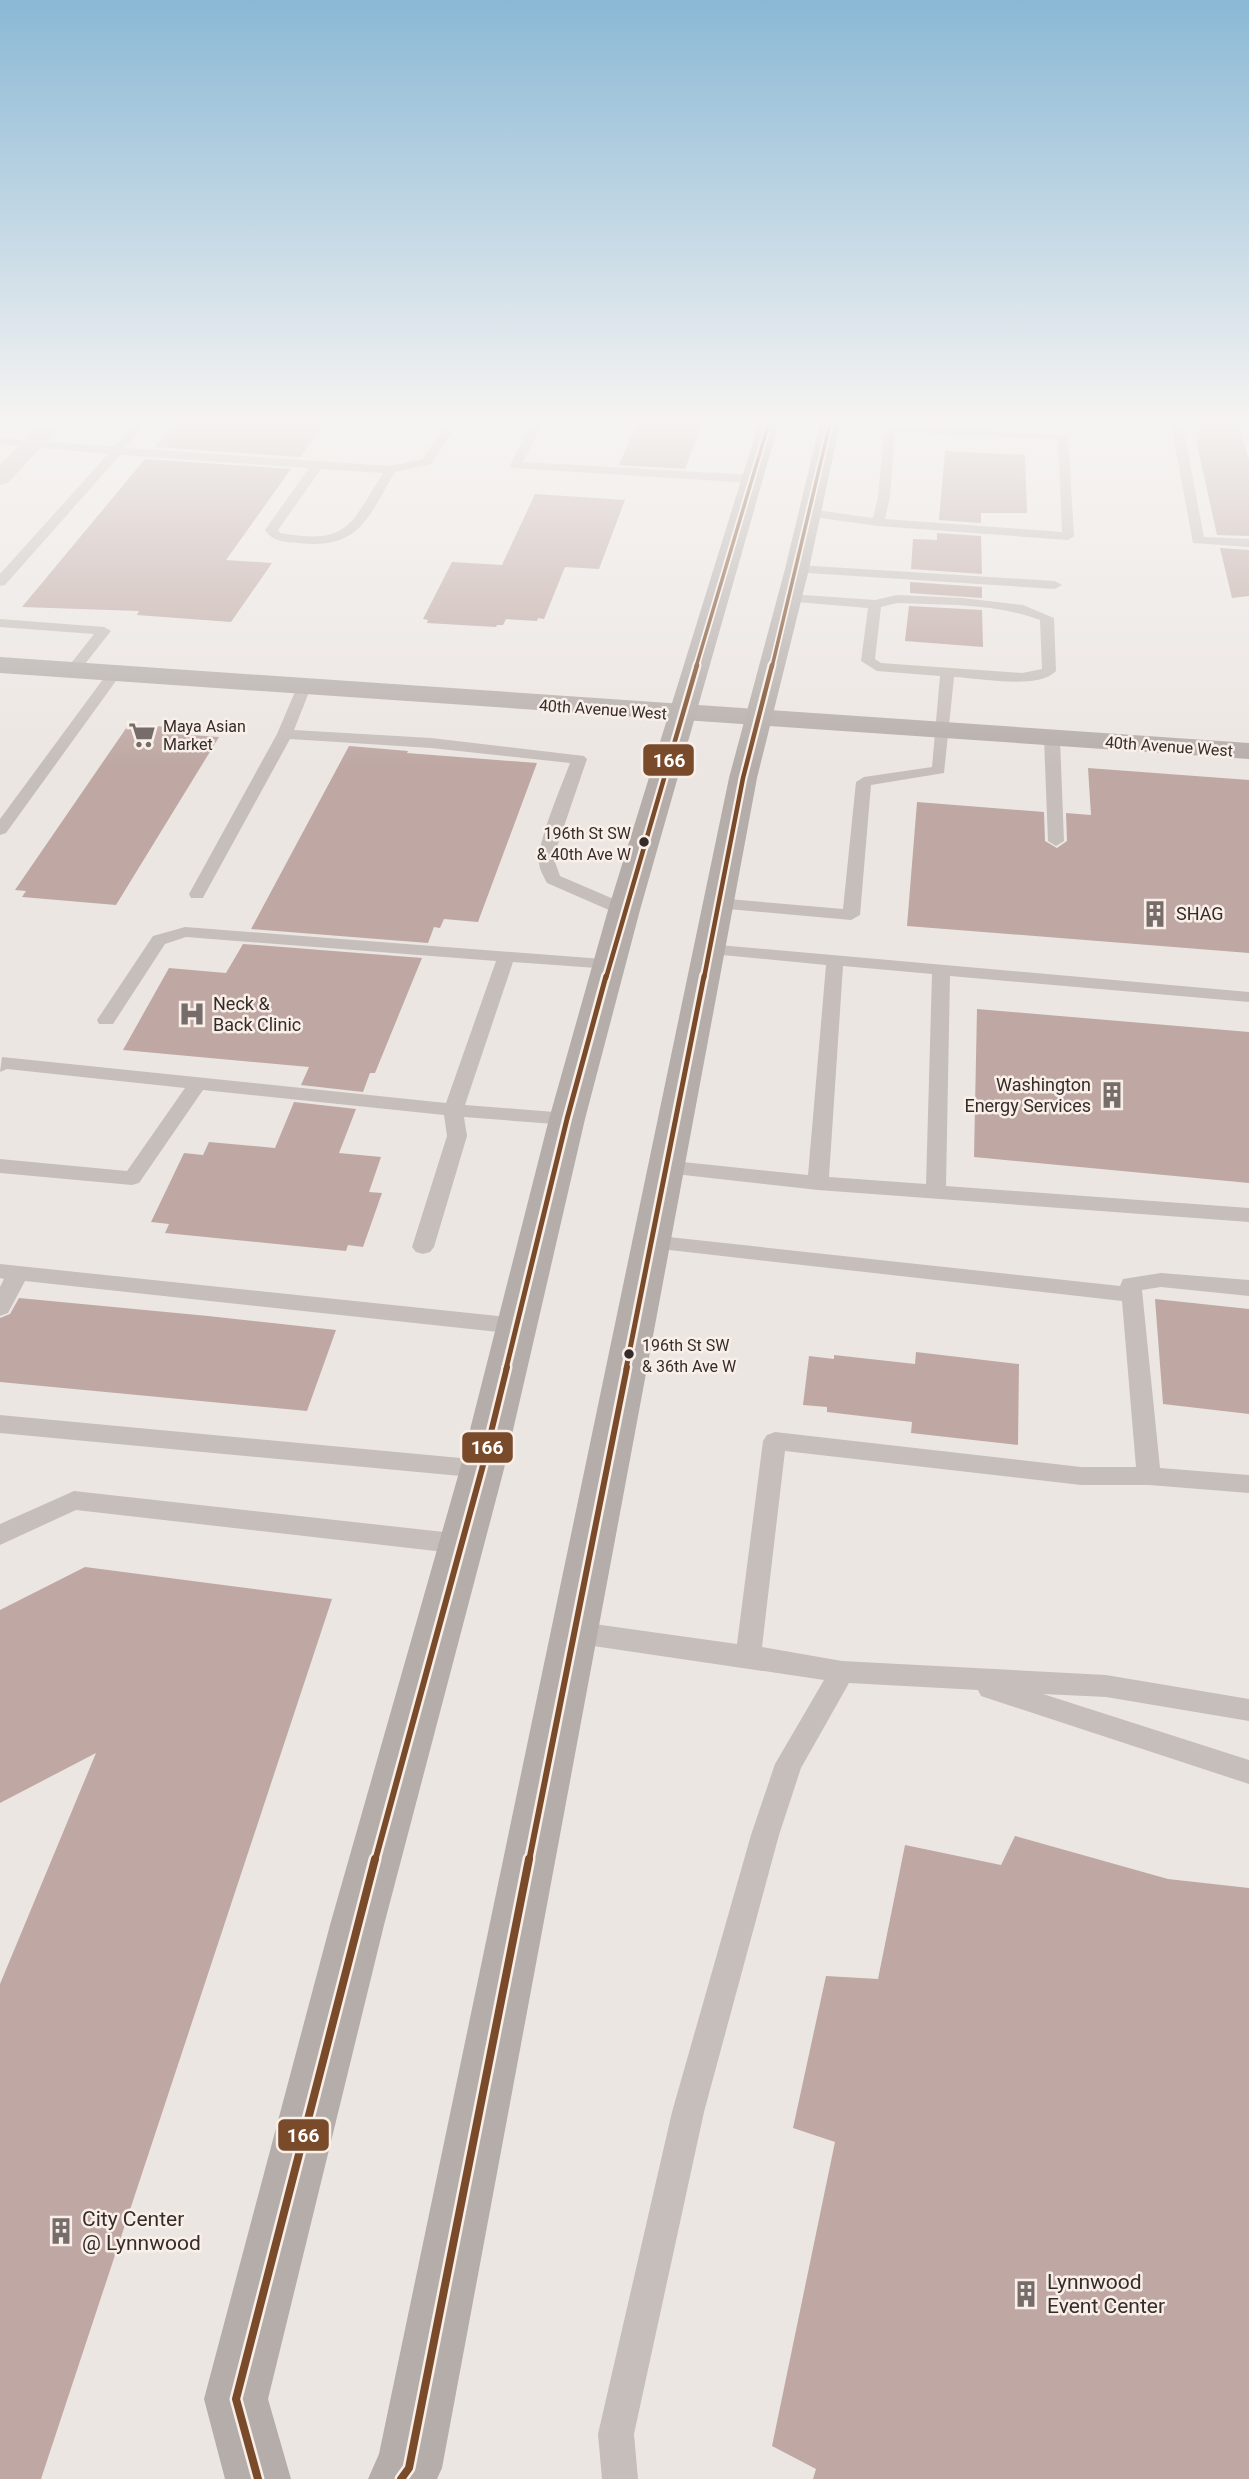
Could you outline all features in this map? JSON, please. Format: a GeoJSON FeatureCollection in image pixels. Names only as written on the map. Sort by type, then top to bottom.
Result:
{"type":"FeatureCollection","features":[{"type":"Feature","properties":{"kind":"main road"},"geometry":{"type":"LineString","coordinates":[[258,2479],[236,2399],[357,1925],[482,1469],[567,1119],[624,910],[736,535]]}},
{"type":"Feature","properties":{"kind":"main road"},"geometry":{"type":"LineString","coordinates":[[401,2479],[409,2468],[707,949],[756,719],[805,535]]}},
{"type":"Feature","properties":{"kind":"street","name":"40th Avenue West"},"geometry":{"type":"LineString","coordinates":[[0,665],[1249,751]]}},
{"type":"Feature","properties":{"kind":"lane"},"geometry":{"type":"LineString","coordinates":[[0,582],[42,535]]}},
{"type":"Feature","properties":{"kind":"lane"},"geometry":{"type":"LineString","coordinates":[[275,535],[322,540],[345,535]]}},
{"type":"Feature","properties":{"kind":"lane"},"geometry":{"type":"LineString","coordinates":[[1050,535],[1068,535]]}},
{"type":"Feature","properties":{"kind":"lane"},"geometry":{"type":"LineString","coordinates":[[1197,535],[1198,540],[1249,543]]}},
{"type":"Feature","properties":{"kind":"lane"},"geometry":{"type":"LineString","coordinates":[[797,569],[1055,585]]}},
{"type":"Feature","properties":{"kind":"lane"},"geometry":{"type":"LineString","coordinates":[[790,598],[875,604],[897,599],[963,602],[1023,609],[1047,618],[1049,671],[1041,676],[1021,677],[877,667],[868,661],[875,604]]}},
{"type":"Feature","properties":{"kind":"lane"},"geometry":{"type":"LineString","coordinates":[[0,623],[104,631],[72,671]]}},
{"type":"Feature","properties":{"kind":"lane"},"geometry":{"type":"LineString","coordinates":[[717,904],[851,915],[863,782],[939,770],[947,672]]}},
{"type":"Feature","properties":{"kind":"lane"},"geometry":{"type":"LineString","coordinates":[[0,830],[114,674]]}},
{"type":"Feature","properties":{"kind":"lane"},"geometry":{"type":"LineString","coordinates":[[197,894],[285,734],[304,687]]}},
{"type":"Feature","properties":{"kind":"lane"},"geometry":{"type":"LineString","coordinates":[[285,734],[445,744],[579,758],[556,821],[547,862],[553,879],[624,910]]}},
{"type":"Feature","properties":{"kind":"lane"},"geometry":{"type":"LineString","coordinates":[[1052,739],[1056,841]]}},
{"type":"Feature","properties":{"kind":"lane"},"geometry":{"type":"LineString","coordinates":[[106,1020],[159,940],[185,932],[610,964]]}},
{"type":"Feature","properties":{"kind":"lane"},"geometry":{"type":"LineString","coordinates":[[707,949],[1249,997]]}},
{"type":"Feature","properties":{"kind":"lane"},"geometry":{"type":"LineString","coordinates":[[423,1247],[457,1136],[453,1111],[507,956]]}},
{"type":"Feature","properties":{"kind":"lane"},"geometry":{"type":"LineString","coordinates":[[818,1183],[835,960]]}},
{"type":"Feature","properties":{"kind":"lane"},"geometry":{"type":"LineString","coordinates":[[936,1192],[941,969]]}},
{"type":"Feature","properties":{"kind":"lane"},"geometry":{"type":"LineString","coordinates":[[0,1066],[2,1063],[453,1111],[567,1119]]}},
{"type":"Feature","properties":{"kind":"lane"},"geometry":{"type":"LineString","coordinates":[[0,1166],[132,1178],[197,1084]]}},
{"type":"Feature","properties":{"kind":"lane"},"geometry":{"type":"LineString","coordinates":[[664,1167],[818,1183],[1249,1215]]}},
{"type":"Feature","properties":{"kind":"lane"},"geometry":{"type":"LineString","coordinates":[[650,1242],[1132,1295]]}},
{"type":"Feature","properties":{"kind":"lane"},"geometry":{"type":"LineString","coordinates":[[0,1308],[9,1272],[516,1326]]}},
{"type":"Feature","properties":{"kind":"lane"},"geometry":{"type":"LineString","coordinates":[[1149,1475],[1131,1284],[1161,1280],[1249,1289]]}},
{"type":"Feature","properties":{"kind":"lane"},"geometry":{"type":"LineString","coordinates":[[0,1424],[482,1469]]}},
{"type":"Feature","properties":{"kind":"lane"},"geometry":{"type":"LineString","coordinates":[[748,1656],[775,1441],[1080,1476],[1149,1475],[1249,1484]]}},
{"type":"Feature","properties":{"kind":"lane"},"geometry":{"type":"LineString","coordinates":[[0,1535],[74,1500],[462,1544]]}},
{"type":"Feature","properties":{"kind":"lane"},"geometry":{"type":"LineString","coordinates":[[573,1632],[842,1672],[1106,1686],[1249,1710]]}},
{"type":"Feature","properties":{"kind":"lane"},"geometry":{"type":"LineString","coordinates":[[620,2479],[616,2434],[688,2112],[765,1835],[789,1764],[842,1672]]}},
{"type":"Feature","properties":{"kind":"lane"},"geometry":{"type":"LineString","coordinates":[[962,1679],[1249,1772]]}},
{"type":"Feature","properties":{"kind":"building"},"geometry":{"type":"Polygon","coordinates":[[[82,535],[244,535],[226,560],[272,563],[231,622],[137,615],[139,611],[22,607],[82,535]]]}},
{"type":"Feature","properties":{"kind":"building"},"geometry":{"type":"Polygon","coordinates":[[[516,535],[612,535],[599,569],[565,567],[544,619],[506,619],[503,625],[496,627],[427,623],[428,620],[423,619],[452,562],[502,565],[516,535]]]}},
{"type":"Feature","properties":{"kind":"building"},"geometry":{"type":"Polygon","coordinates":[[[937,535],[981,536],[982,574],[911,569],[913,539],[937,540],[937,535]]]}},
{"type":"Feature","properties":{"kind":"building"},"geometry":{"type":"Polygon","coordinates":[[[1220,548],[1249,550],[1249,596],[1232,598],[1220,548]]]}},
{"type":"Feature","properties":{"kind":"building"},"geometry":{"type":"Polygon","coordinates":[[[910,582],[982,587],[982,598],[910,593],[910,582]]]}},
{"type":"Feature","properties":{"kind":"building"},"geometry":{"type":"Polygon","coordinates":[[[909,606],[982,610],[983,647],[905,641],[909,606]]]}},
{"type":"Feature","properties":{"kind":"building"},"geometry":{"type":"Polygon","coordinates":[[[129,724],[181,728],[178,734],[219,737],[116,905],[22,897],[26,891],[15,890],[129,724]]]}},
{"type":"Feature","properties":{"kind":"building"},"geometry":{"type":"Polygon","coordinates":[[[349,746],[537,763],[478,922],[444,919],[440,928],[434,927],[428,943],[251,929],[349,746]]]}},
{"type":"Feature","properties":{"kind":"building"},"geometry":{"type":"Polygon","coordinates":[[[1088,768],[1249,780],[1249,953],[907,926],[917,802],[1044,812],[1045,841],[1057,848],[1067,841],[1066,813],[1091,815],[1088,768]]]}},
{"type":"Feature","properties":{"kind":"building"},"geometry":{"type":"Polygon","coordinates":[[[243,944],[422,958],[375,1073],[370,1073],[363,1092],[301,1085],[309,1067],[123,1050],[169,968],[226,973],[243,944]]]}},
{"type":"Feature","properties":{"kind":"building","name":"Washington Energy Services"},"geometry":{"type":"Polygon","coordinates":[[[977,1009],[1249,1032],[1249,1183],[974,1157],[977,1009]]]}},
{"type":"Feature","properties":{"kind":"building"},"geometry":{"type":"Polygon","coordinates":[[[294,1102],[356,1109],[339,1153],[381,1157],[369,1192],[382,1193],[363,1247],[348,1245],[346,1251],[165,1233],[169,1224],[151,1222],[184,1153],[203,1155],[209,1142],[275,1148],[294,1102]]]}},
{"type":"Feature","properties":{"kind":"building"},"geometry":{"type":"Polygon","coordinates":[[[19,1298],[336,1330],[307,1411],[0,1382],[0,1318],[10,1314],[19,1298]]]}},
{"type":"Feature","properties":{"kind":"building"},"geometry":{"type":"Polygon","coordinates":[[[1155,1299],[1249,1309],[1249,1414],[1163,1404],[1155,1299]]]}},
{"type":"Feature","properties":{"kind":"building"},"geometry":{"type":"Polygon","coordinates":[[[916,1352],[1019,1364],[1018,1445],[911,1433],[912,1422],[827,1412],[827,1407],[803,1405],[809,1356],[834,1359],[834,1355],[915,1364],[916,1352]]]}},
{"type":"Feature","properties":{"kind":"building","name":"City Center @ Lynnwood"},"geometry":{"type":"Polygon","coordinates":[[[85,1567],[332,1599],[41,2479],[0,2479],[0,1984],[96,1753],[0,1803],[0,1610],[85,1567]]]}},
{"type":"Feature","properties":{"kind":"building","name":"Lynnwood Event Center"},"geometry":{"type":"Polygon","coordinates":[[[1015,1836],[1168,1879],[1249,1888],[1249,2479],[813,2479],[816,2469],[772,2446],[835,2142],[793,2128],[826,1976],[878,1979],[905,1845],[1001,1865],[1015,1836]]]}},
{"type":"Feature","properties":{"kind":"transit line","name":"166"},"geometry":{"type":"LineString","coordinates":[[258,2479],[236,2399],[357,1925],[482,1469],[567,1119],[624,910],[736,535]]}},
{"type":"Feature","properties":{"kind":"transit line","name":"166"},"geometry":{"type":"LineString","coordinates":[[401,2479],[409,2468],[743,778],[805,535]]}},
{"type":"Feature","properties":{"kind":"place","name":"Maya Asian Market"},"geometry":{"type":"Point","coordinates":[142,735]}},
{"type":"Feature","properties":{"kind":"place","name":"196th St SW & 40th Ave W"},"geometry":{"type":"Point","coordinates":[644,842]}},
{"type":"Feature","properties":{"kind":"place","name":"SHAG"},"geometry":{"type":"Point","coordinates":[1155,914]}},
{"type":"Feature","properties":{"kind":"place","name":"Neck & Back Clinic"},"geometry":{"type":"Point","coordinates":[192,1014]}},
{"type":"Feature","properties":{"kind":"place","name":"Washington Energy Services"},"geometry":{"type":"Point","coordinates":[1112,1095]}},
{"type":"Feature","properties":{"kind":"place","name":"196th St SW & 36th Ave W"},"geometry":{"type":"Point","coordinates":[629,1354]}},
{"type":"Feature","properties":{"kind":"place","name":"City Center @ Lynnwood"},"geometry":{"type":"Point","coordinates":[61,2231]}},
{"type":"Feature","properties":{"kind":"place","name":"Lynnwood Event Center"},"geometry":{"type":"Point","coordinates":[1026,2294]}}]}
